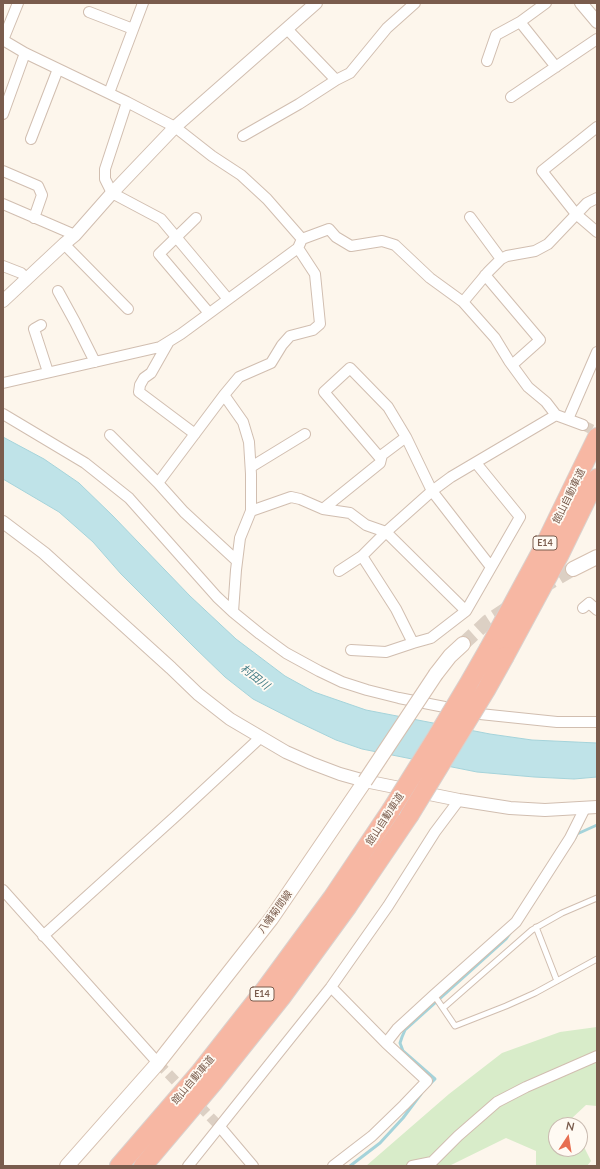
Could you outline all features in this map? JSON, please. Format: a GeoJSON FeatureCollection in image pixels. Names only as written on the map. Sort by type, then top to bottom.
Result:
{"type":"FeatureCollection","features":[{"type":"Feature","properties":{"kind":"highway","name":"館山自動車道"},"geometry":{"type":"LineString","coordinates":[[119,1166],[200,1072],[266,988],[328,904],[391,810],[447,720],[489,648],[543,548],[597,437]]}},
{"type":"Feature","properties":{"kind":"highway","name":"館山自動車道"},"geometry":{"type":"LineString","coordinates":[[143,1166],[282,998],[348,906],[408,816],[505,656],[559,556],[597,478]]}},
{"type":"Feature","properties":{"kind":"main road"},"geometry":{"type":"LineString","coordinates":[[573,569],[597,557]]}},
{"type":"Feature","properties":{"kind":"main road","name":"八幡菊間線"},"geometry":{"type":"LineString","coordinates":[[67,1166],[158,1063],[271,918],[436,674],[450,656],[463,644]]}},
{"type":"Feature","properties":{"kind":"street"},"geometry":{"type":"LineString","coordinates":[[18,3],[3,40],[25,53],[109,93],[175,127],[212,156],[241,175],[267,199],[300,243],[315,274],[320,324],[313,330],[290,336],[282,345],[271,363],[239,377],[224,394],[158,483]]}},
{"type":"Feature","properties":{"kind":"street"},"geometry":{"type":"LineString","coordinates":[[109,93],[143,3]]}},
{"type":"Feature","properties":{"kind":"street"},"geometry":{"type":"LineString","coordinates":[[243,136],[299,104],[336,80],[350,74],[387,28],[415,3]]}},
{"type":"Feature","properties":{"kind":"street"},"geometry":{"type":"LineString","coordinates":[[487,61],[496,35],[520,22],[546,3]]}},
{"type":"Feature","properties":{"kind":"street"},"geometry":{"type":"LineString","coordinates":[[581,3],[597,22]]}},
{"type":"Feature","properties":{"kind":"street"},"geometry":{"type":"LineString","coordinates":[[3,302],[64,244],[76,235],[112,193],[175,127],[288,28],[313,4]]}},
{"type":"Feature","properties":{"kind":"street"},"geometry":{"type":"LineString","coordinates":[[90,12],[133,29]]}},
{"type":"Feature","properties":{"kind":"street"},"geometry":{"type":"LineString","coordinates":[[520,22],[556,66]]}},
{"type":"Feature","properties":{"kind":"street"},"geometry":{"type":"LineString","coordinates":[[288,28],[336,80]]}},
{"type":"Feature","properties":{"kind":"street"},"geometry":{"type":"LineString","coordinates":[[511,97],[597,39]]}},
{"type":"Feature","properties":{"kind":"street"},"geometry":{"type":"LineString","coordinates":[[3,114],[25,53]]}},
{"type":"Feature","properties":{"kind":"street"},"geometry":{"type":"LineString","coordinates":[[31,139],[58,69]]}},
{"type":"Feature","properties":{"kind":"street"},"geometry":{"type":"LineString","coordinates":[[3,89],[14,85]]}},
{"type":"Feature","properties":{"kind":"street"},"geometry":{"type":"LineString","coordinates":[[127,102],[105,169],[105,179],[112,193],[161,219],[228,299]]}},
{"type":"Feature","properties":{"kind":"street"},"geometry":{"type":"LineString","coordinates":[[597,127],[542,171],[576,214],[597,232]]}},
{"type":"Feature","properties":{"kind":"street"},"geometry":{"type":"LineString","coordinates":[[3,171],[38,186],[42,195],[34,218]]}},
{"type":"Feature","properties":{"kind":"street"},"geometry":{"type":"LineString","coordinates":[[463,302],[485,275],[501,259],[507,256],[535,251],[548,244],[587,203],[597,198]]}},
{"type":"Feature","properties":{"kind":"street"},"geometry":{"type":"LineString","coordinates":[[3,204],[76,235]]}},
{"type":"Feature","properties":{"kind":"street"},"geometry":{"type":"LineString","coordinates":[[470,217],[501,259]]}},
{"type":"Feature","properties":{"kind":"street"},"geometry":{"type":"LineString","coordinates":[[196,218],[159,254],[209,313]]}},
{"type":"Feature","properties":{"kind":"street"},"geometry":{"type":"LineString","coordinates":[[3,383],[160,347],[168,343],[228,299],[300,243],[329,229],[336,237],[351,246],[382,241],[396,245],[430,278],[463,302],[495,338],[528,387],[546,402],[556,415],[583,425]]}},
{"type":"Feature","properties":{"kind":"street"},"geometry":{"type":"LineString","coordinates":[[64,244],[128,309]]}},
{"type":"Feature","properties":{"kind":"street"},"geometry":{"type":"LineString","coordinates":[[3,266],[21,273],[27,279]]}},
{"type":"Feature","properties":{"kind":"street"},"geometry":{"type":"LineString","coordinates":[[485,275],[540,340],[512,365]]}},
{"type":"Feature","properties":{"kind":"street"},"geometry":{"type":"LineString","coordinates":[[58,291],[95,362]]}},
{"type":"Feature","properties":{"kind":"street"},"geometry":{"type":"LineString","coordinates":[[41,325],[34,329],[48,372]]}},
{"type":"Feature","properties":{"kind":"street"},"geometry":{"type":"LineString","coordinates":[[168,343],[151,372],[144,378],[140,385],[139,392],[195,434]]}},
{"type":"Feature","properties":{"kind":"street"},"geometry":{"type":"LineString","coordinates":[[568,419],[597,352]]}},
{"type":"Feature","properties":{"kind":"street"},"geometry":{"type":"LineString","coordinates":[[381,459],[324,392],[350,368],[388,407],[406,437],[432,491],[491,567]]}},
{"type":"Feature","properties":{"kind":"street"},"geometry":{"type":"LineString","coordinates":[[224,394],[243,422],[249,442],[251,467],[251,511],[240,538],[233,612]]}},
{"type":"Feature","properties":{"kind":"street"},"geometry":{"type":"LineString","coordinates":[[3,414],[85,463],[129,498],[217,597],[233,612],[286,653],[319,671],[342,682],[367,690],[480,714],[557,722],[597,722]]}},
{"type":"Feature","properties":{"kind":"street"},"geometry":{"type":"LineString","coordinates":[[339,571],[362,556],[386,532],[432,491],[556,415]]}},
{"type":"Feature","properties":{"kind":"street"},"geometry":{"type":"LineString","coordinates":[[251,467],[306,434]]}},
{"type":"Feature","properties":{"kind":"street"},"geometry":{"type":"LineString","coordinates":[[110,435],[158,483],[184,512],[238,561]]}},
{"type":"Feature","properties":{"kind":"street"},"geometry":{"type":"LineString","coordinates":[[323,509],[380,463],[382,455],[406,437]]}},
{"type":"Feature","properties":{"kind":"street"},"geometry":{"type":"LineString","coordinates":[[351,650],[386,652],[431,638],[466,611],[520,517],[476,463]]}},
{"type":"Feature","properties":{"kind":"street"},"geometry":{"type":"LineString","coordinates":[[251,511],[292,497],[323,509],[350,513],[366,525],[386,532],[466,611]]}},
{"type":"Feature","properties":{"kind":"street"},"geometry":{"type":"LineString","coordinates":[[3,522],[44,553],[198,694],[230,719],[286,752],[311,764],[365,781],[459,800],[510,808],[545,810],[591,807]]}},
{"type":"Feature","properties":{"kind":"street"},"geometry":{"type":"LineString","coordinates":[[362,556],[396,609],[413,643]]}},
{"type":"Feature","properties":{"kind":"street"},"geometry":{"type":"LineString","coordinates":[[583,608],[589,604],[597,610]]}},
{"type":"Feature","properties":{"kind":"street"},"geometry":{"type":"LineString","coordinates":[[43,936],[177,815],[260,737]]}},
{"type":"Feature","properties":{"kind":"street"},"geometry":{"type":"LineString","coordinates":[[188,1166],[331,987],[388,906],[435,832],[459,800]]}},
{"type":"Feature","properties":{"kind":"street"},"geometry":{"type":"LineString","coordinates":[[386,1043],[397,1030],[434,995],[516,922],[591,807]]}},
{"type":"Feature","properties":{"kind":"street"},"geometry":{"type":"LineString","coordinates":[[3,890],[158,1063]]}},
{"type":"Feature","properties":{"kind":"street"},"geometry":{"type":"LineString","coordinates":[[331,987],[386,1043],[427,1081],[372,1136],[333,1166]]}},
{"type":"Feature","properties":{"kind":"street"},"geometry":{"type":"LineString","coordinates":[[412,1166],[435,1164],[458,1136],[497,1102],[526,1087],[597,1056]]}},
{"type":"Feature","properties":{"kind":"street"},"geometry":{"type":"LineString","coordinates":[[220,1127],[253,1166]]}},
{"type":"Feature","properties":{"kind":"lane"},"geometry":{"type":"LineString","coordinates":[[443,1008],[536,927],[562,913],[597,898]]}},
{"type":"Feature","properties":{"kind":"lane"},"geometry":{"type":"LineString","coordinates":[[536,927],[557,980]]}},
{"type":"Feature","properties":{"kind":"lane"},"geometry":{"type":"LineString","coordinates":[[434,995],[455,1026],[506,1006],[597,959]]}},
{"type":"Feature","properties":{"kind":"green space"},"geometry":{"type":"Polygon","coordinates":[[[597,1027],[597,1106],[586,1105],[573,1117],[548,1117],[548,1157],[588,1157],[588,1155],[591,1161],[587,1166],[536,1166],[536,1151],[506,1138],[449,1166],[366,1166],[449,1094],[502,1053],[560,1032],[597,1027]]]}},
{"type":"Feature","properties":{"kind":"water","name":"村田川"},"geometry":{"type":"Polygon","coordinates":[[[3,437],[44,459],[79,483],[190,596],[236,639],[285,676],[314,692],[366,710],[490,734],[532,740],[597,743],[597,777],[574,779],[477,772],[362,749],[336,740],[253,699],[225,677],[121,574],[93,542],[59,512],[3,479],[3,437]]]}},
{"type":"Feature","properties":{"kind":"waterway"},"geometry":{"type":"LineString","coordinates":[[575,838],[577,834],[597,825]]}},
{"type":"Feature","properties":{"kind":"waterway"},"geometry":{"type":"LineString","coordinates":[[430,1084],[435,1079],[403,1051],[400,1043],[405,1030],[506,939],[511,932]]}},
{"type":"Feature","properties":{"kind":"waterway"},"geometry":{"type":"LineString","coordinates":[[350,1166],[380,1143],[403,1118],[421,1094]]}},
{"type":"Feature","properties":{"kind":"tunnel"},"geometry":{"type":"LineString","coordinates":[[583,425],[597,432]]}},
{"type":"Feature","properties":{"kind":"tunnel"},"geometry":{"type":"LineString","coordinates":[[541,588],[573,569]]}},
{"type":"Feature","properties":{"kind":"tunnel"},"geometry":{"type":"LineString","coordinates":[[463,644],[488,621],[511,606]]}},
{"type":"Feature","properties":{"kind":"tunnel"},"geometry":{"type":"LineString","coordinates":[[158,1063],[220,1127]]}}]}
